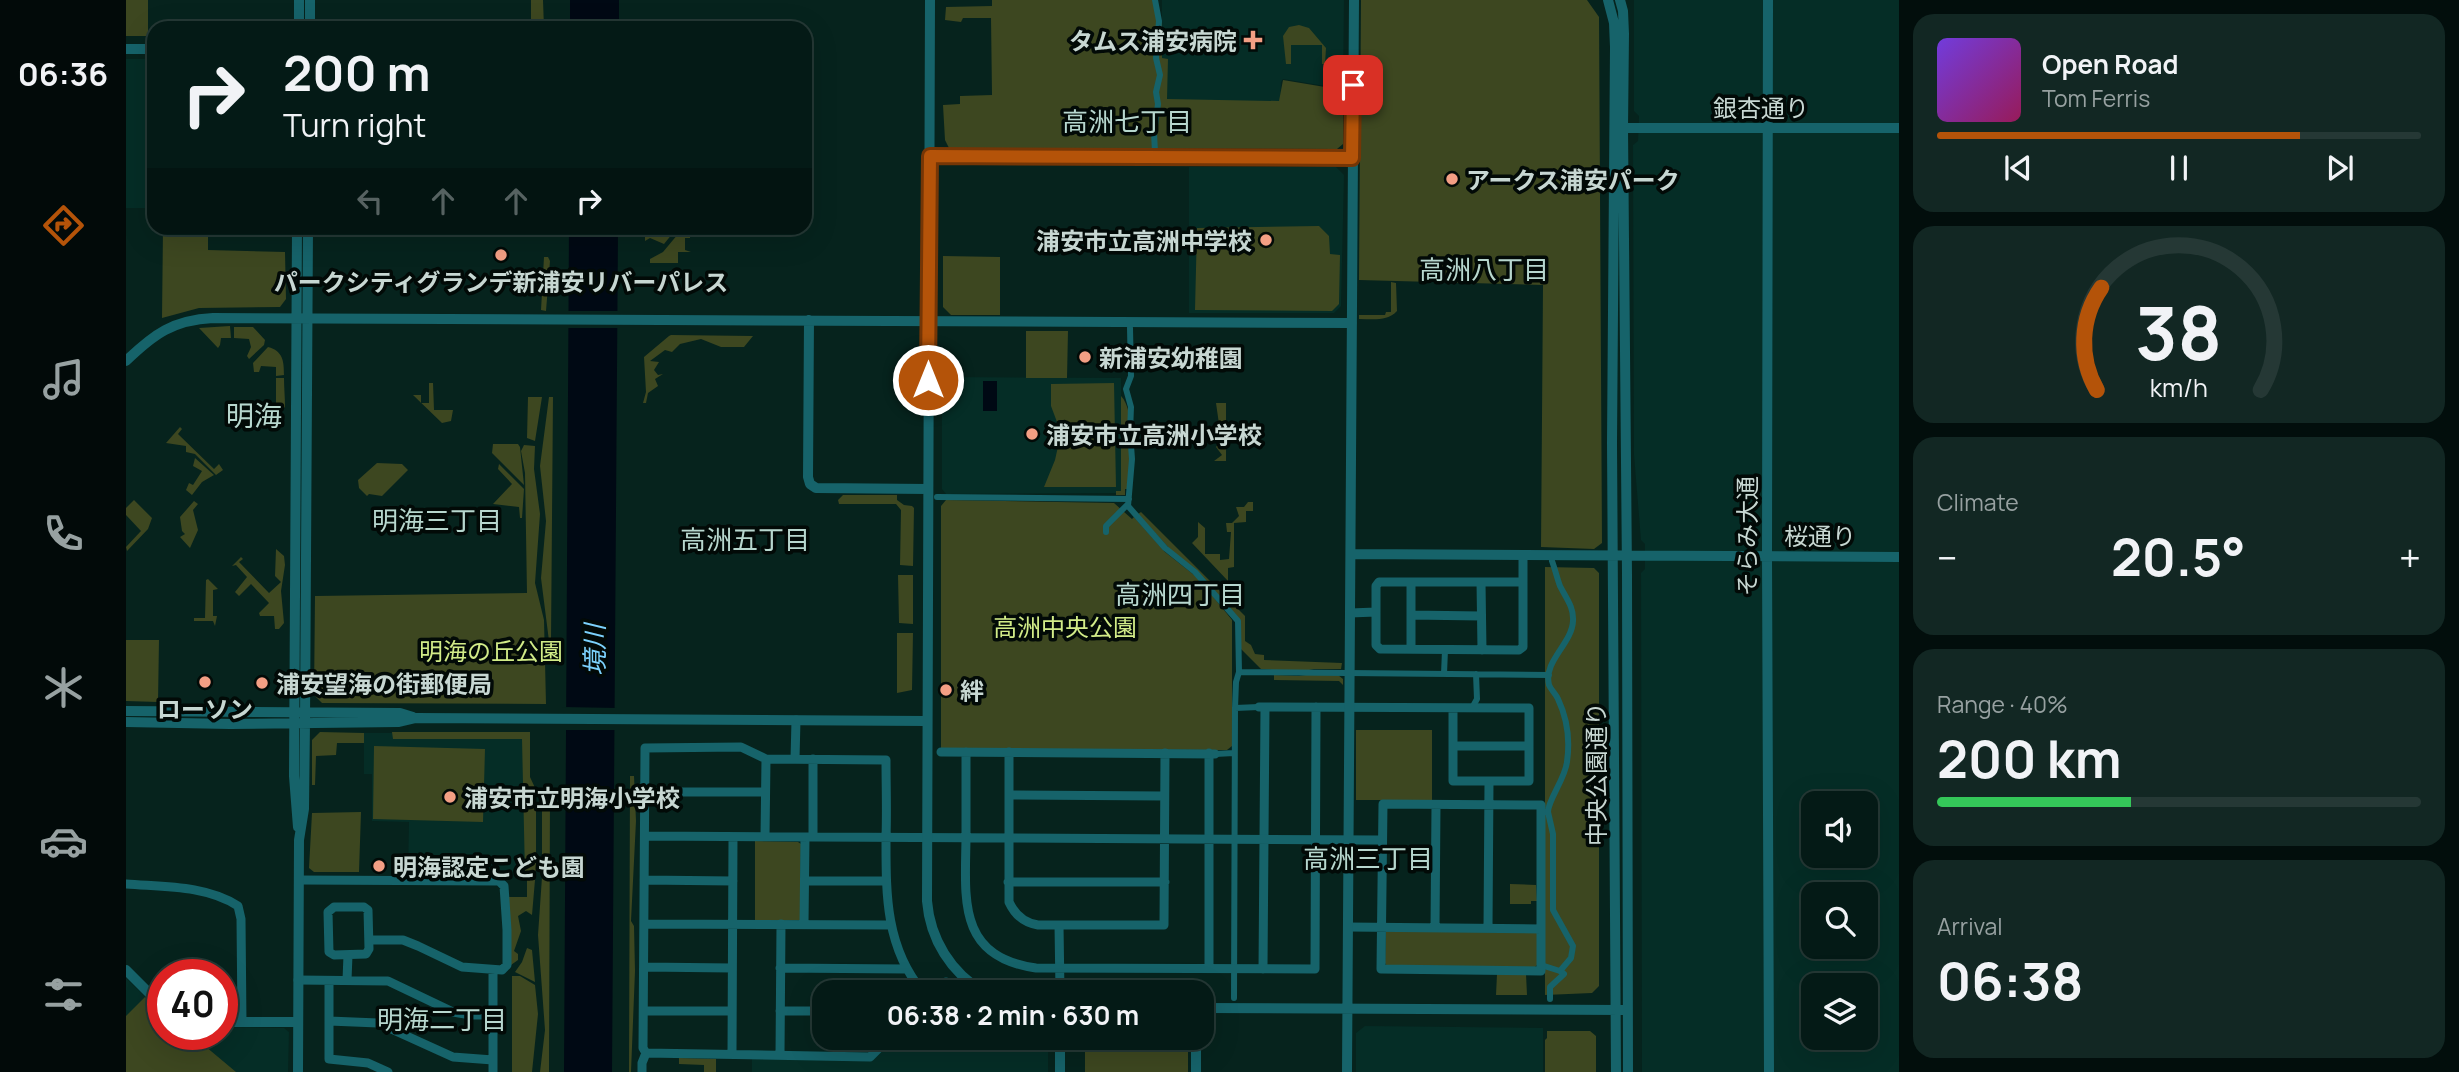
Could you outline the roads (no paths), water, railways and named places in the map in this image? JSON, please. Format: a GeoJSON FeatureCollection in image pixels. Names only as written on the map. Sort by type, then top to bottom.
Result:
{"type":"FeatureCollection","features":[{"type":"Feature","properties":{"kind":"street"},"geometry":{"type":"LineString","coordinates":[[299,0],[299,21]]}},
{"type":"Feature","properties":{"kind":"street"},"geometry":{"type":"LineString","coordinates":[[310,0],[310,21]]}},
{"type":"Feature","properties":{"kind":"street"},"geometry":{"type":"LineString","coordinates":[[930,0],[927,901],[934,935],[955,968],[967,980]]}},
{"type":"Feature","properties":{"kind":"street"},"geometry":{"type":"LineString","coordinates":[[1155,0],[1159,21],[1156,58],[1160,75],[1156,92],[1156,152]]}},
{"type":"Feature","properties":{"kind":"street"},"geometry":{"type":"LineString","coordinates":[[1347,1072],[1354,0]]}},
{"type":"Feature","properties":{"kind":"street","name":"中央公園通り"},"geometry":{"type":"LineString","coordinates":[[1608,0],[1614,23],[1615,47],[1613,476],[1623,1010],[1628,1072]]}},
{"type":"Feature","properties":{"kind":"street","name":"中央公園通り"},"geometry":{"type":"LineString","coordinates":[[1616,1072],[1623,1010],[1627,555],[1623,128],[1625,34],[1620,0]]}},
{"type":"Feature","properties":{"kind":"street","name":"そらみ大通"},"geometry":{"type":"LineString","coordinates":[[1768,0],[1769,1072]]}},
{"type":"Feature","properties":{"kind":"street"},"geometry":{"type":"LineString","coordinates":[[126,49],[147,49]]}},
{"type":"Feature","properties":{"kind":"street","name":"銀杏通り"},"geometry":{"type":"LineString","coordinates":[[1623,128],[1899,128]]}},
{"type":"Feature","properties":{"kind":"street"},"geometry":{"type":"LineString","coordinates":[[930,156],[1352,158]]}},
{"type":"Feature","properties":{"kind":"street"},"geometry":{"type":"LineString","coordinates":[[297,235],[302,318],[300,717],[304,809],[299,840],[298,1072]]}},
{"type":"Feature","properties":{"kind":"street"},"geometry":{"type":"LineString","coordinates":[[302,318],[308,235]]}},
{"type":"Feature","properties":{"kind":"street"},"geometry":{"type":"LineString","coordinates":[[126,361],[157,333],[185,321],[213,318],[1352,323]]}},
{"type":"Feature","properties":{"kind":"street"},"geometry":{"type":"LineString","coordinates":[[809,320],[810,484],[816,488],[928,489]]}},
{"type":"Feature","properties":{"kind":"street"},"geometry":{"type":"LineString","coordinates":[[1106,532],[1106,526],[1128,502],[1132,458],[1131,407],[1126,389],[1131,376],[1130,328]]}},
{"type":"Feature","properties":{"kind":"street"},"geometry":{"type":"LineString","coordinates":[[937,497],[1128,502],[1166,548],[1195,572],[1238,621],[1234,753],[1234,998]]}},
{"type":"Feature","properties":{"kind":"street","name":"桜通り"},"geometry":{"type":"LineString","coordinates":[[1351,554],[1899,557]]}},
{"type":"Feature","properties":{"kind":"street"},"geometry":{"type":"LineString","coordinates":[[1523,555],[1523,582],[1523,647],[1519,650],[1380,649],[1376,645],[1376,586],[1379,582],[1523,582]]}},
{"type":"Feature","properties":{"kind":"street"},"geometry":{"type":"LineString","coordinates":[[1552,561],[1572,609],[1573,621],[1567,640],[1549,670],[1550,686],[1558,698],[1569,743],[1562,780],[1544,812],[1541,971],[1381,969],[1383,804],[1541,805],[1544,812],[1553,834],[1553,910],[1573,946],[1571,958],[1560,971]]}},
{"type":"Feature","properties":{"kind":"street"},"geometry":{"type":"LineString","coordinates":[[1411,582],[1411,649]]}},
{"type":"Feature","properties":{"kind":"street"},"geometry":{"type":"LineString","coordinates":[[1481,582],[1482,650]]}},
{"type":"Feature","properties":{"kind":"street"},"geometry":{"type":"LineString","coordinates":[[1350,613],[1376,612]]}},
{"type":"Feature","properties":{"kind":"street"},"geometry":{"type":"LineString","coordinates":[[1411,615],[1481,616]]}},
{"type":"Feature","properties":{"kind":"street"},"geometry":{"type":"LineString","coordinates":[[1444,674],[1445,650]]}},
{"type":"Feature","properties":{"kind":"street"},"geometry":{"type":"LineString","coordinates":[[1238,671],[1298,674],[1311,671],[1350,674],[1549,675]]}},
{"type":"Feature","properties":{"kind":"street"},"geometry":{"type":"LineString","coordinates":[[1472,708],[1477,699],[1476,674]]}},
{"type":"Feature","properties":{"kind":"street"},"geometry":{"type":"LineString","coordinates":[[1235,708],[1262,707],[1529,708],[1529,781],[1452,781],[1453,708]]}},
{"type":"Feature","properties":{"kind":"street"},"geometry":{"type":"LineString","coordinates":[[1262,707],[1263,969]]}},
{"type":"Feature","properties":{"kind":"street"},"geometry":{"type":"LineString","coordinates":[[966,752],[966,907],[979,938],[994,953],[1011,963],[1036,968],[1314,969],[1317,707]]}},
{"type":"Feature","properties":{"kind":"street"},"geometry":{"type":"LineString","coordinates":[[126,711],[399,722],[416,718],[926,721]]}},
{"type":"Feature","properties":{"kind":"street"},"geometry":{"type":"LineString","coordinates":[[126,722],[300,717]]}},
{"type":"Feature","properties":{"kind":"street"},"geometry":{"type":"LineString","coordinates":[[795,759],[796,720]]}},
{"type":"Feature","properties":{"kind":"street"},"geometry":{"type":"LineString","coordinates":[[1453,746],[1529,746]]}},
{"type":"Feature","properties":{"kind":"street"},"geometry":{"type":"LineString","coordinates":[[646,1054],[643,1048],[645,748],[741,747],[766,759],[886,760],[886,881],[890,925],[906,969],[914,980]]}},
{"type":"Feature","properties":{"kind":"street"},"geometry":{"type":"LineString","coordinates":[[941,752],[1234,753]]}},
{"type":"Feature","properties":{"kind":"street"},"geometry":{"type":"LineString","coordinates":[[1009,752],[1009,902],[1020,918],[1031,924],[1059,925],[1164,925],[1165,753]]}},
{"type":"Feature","properties":{"kind":"street"},"geometry":{"type":"LineString","coordinates":[[1209,968],[1212,753]]}},
{"type":"Feature","properties":{"kind":"street"},"geometry":{"type":"LineString","coordinates":[[765,837],[766,759]]}},
{"type":"Feature","properties":{"kind":"street"},"geometry":{"type":"LineString","coordinates":[[804,924],[813,759]]}},
{"type":"Feature","properties":{"kind":"street"},"geometry":{"type":"LineString","coordinates":[[1488,928],[1489,782]]}},
{"type":"Feature","properties":{"kind":"street"},"geometry":{"type":"LineString","coordinates":[[645,792],[765,792]]}},
{"type":"Feature","properties":{"kind":"street"},"geometry":{"type":"LineString","coordinates":[[1009,795],[1164,796]]}},
{"type":"Feature","properties":{"kind":"street"},"geometry":{"type":"LineString","coordinates":[[1434,928],[1436,805]]}},
{"type":"Feature","properties":{"kind":"street"},"geometry":{"type":"LineString","coordinates":[[645,836],[1382,840]]}},
{"type":"Feature","properties":{"kind":"street"},"geometry":{"type":"LineString","coordinates":[[732,1054],[733,837]]}},
{"type":"Feature","properties":{"kind":"street"},"geometry":{"type":"LineString","coordinates":[[299,880],[499,881],[504,886],[507,930],[506,965],[502,970],[462,967],[402,940],[369,940]]}},
{"type":"Feature","properties":{"kind":"street"},"geometry":{"type":"LineString","coordinates":[[644,880],[733,881]]}},
{"type":"Feature","properties":{"kind":"street"},"geometry":{"type":"LineString","coordinates":[[805,881],[886,881]]}},
{"type":"Feature","properties":{"kind":"street"},"geometry":{"type":"LineString","coordinates":[[1008,882],[1165,882]]}},
{"type":"Feature","properties":{"kind":"street"},"geometry":{"type":"LineString","coordinates":[[126,884],[203,892],[221,897],[237,906],[241,919],[242,1022]]}},
{"type":"Feature","properties":{"kind":"street"},"geometry":{"type":"LineString","coordinates":[[332,907],[367,907],[369,949],[366,954],[348,955],[334,955],[329,951],[328,912],[332,907]]}},
{"type":"Feature","properties":{"kind":"street"},"geometry":{"type":"LineString","coordinates":[[644,924],[890,925]]}},
{"type":"Feature","properties":{"kind":"street"},"geometry":{"type":"LineString","coordinates":[[780,924],[780,1055]]}},
{"type":"Feature","properties":{"kind":"street"},"geometry":{"type":"LineString","coordinates":[[1059,925],[1060,980]]}},
{"type":"Feature","properties":{"kind":"street"},"geometry":{"type":"LineString","coordinates":[[1348,927],[1541,929]]}},
{"type":"Feature","properties":{"kind":"street"},"geometry":{"type":"LineString","coordinates":[[347,980],[348,955]]}},
{"type":"Feature","properties":{"kind":"street"},"geometry":{"type":"LineString","coordinates":[[1541,965],[1564,974],[1550,987],[1550,999]]}},
{"type":"Feature","properties":{"kind":"street"},"geometry":{"type":"LineString","coordinates":[[644,967],[732,968]]}},
{"type":"Feature","properties":{"kind":"street"},"geometry":{"type":"LineString","coordinates":[[780,968],[906,969]]}},
{"type":"Feature","properties":{"kind":"street"},"geometry":{"type":"LineString","coordinates":[[126,970],[147,991]]}},
{"type":"Feature","properties":{"kind":"street"},"geometry":{"type":"LineString","coordinates":[[493,1072],[494,970]]}},
{"type":"Feature","properties":{"kind":"street"},"geometry":{"type":"LineString","coordinates":[[298,980],[388,981],[453,1012],[492,1015]]}},
{"type":"Feature","properties":{"kind":"street"},"geometry":{"type":"LineString","coordinates":[[329,981],[330,1059],[368,1063],[388,1072]]}},
{"type":"Feature","properties":{"kind":"street"},"geometry":{"type":"LineString","coordinates":[[1214,1008],[1623,1010]]}},
{"type":"Feature","properties":{"kind":"street"},"geometry":{"type":"LineString","coordinates":[[644,1011],[732,1011]]}},
{"type":"Feature","properties":{"kind":"street"},"geometry":{"type":"LineString","coordinates":[[780,1011],[812,1011]]}},
{"type":"Feature","properties":{"kind":"street"},"geometry":{"type":"LineString","coordinates":[[329,1021],[378,1023],[453,1057],[493,1060]]}},
{"type":"Feature","properties":{"kind":"street"},"geometry":{"type":"LineString","coordinates":[[238,1022],[298,1022]]}},
{"type":"Feature","properties":{"kind":"street"},"geometry":{"type":"LineString","coordinates":[[646,1054],[870,1057],[877,1050]]}},
{"type":"Feature","properties":{"kind":"street"},"geometry":{"type":"LineString","coordinates":[[1060,1050],[1060,1072]]}},
{"type":"Feature","properties":{"kind":"street"},"geometry":{"type":"LineString","coordinates":[[1196,1050],[1196,1072]]}},
{"type":"Feature","properties":{"kind":"street"},"geometry":{"type":"LineString","coordinates":[[642,1072],[646,1054]]}},
{"type":"Feature","properties":{"kind":"water"},"geometry":{"type":"Polygon","coordinates":[[[570,0],[619,0],[619,21],[570,21],[570,0]]]}},
{"type":"Feature","properties":{"kind":"water","name":"境川"},"geometry":{"type":"Polygon","coordinates":[[[569,235],[618,235],[612,1072],[564,1072],[569,235]]]}},
{"type":"Feature","properties":{"kind":"water"},"geometry":{"type":"Polygon","coordinates":[[[983,381],[997,381],[997,411],[983,411],[983,381]]]}},
{"type":"Feature","properties":{"kind":"place","name":"タムス浦安病院"},"geometry":{"type":"Point","coordinates":[1253,40]}},
{"type":"Feature","properties":{"kind":"place","name":"アークス浦安パーク"},"geometry":{"type":"Point","coordinates":[1452,179]}},
{"type":"Feature","properties":{"kind":"place","name":"浦安市立高洲中学校"},"geometry":{"type":"Point","coordinates":[1266,240]}},
{"type":"Feature","properties":{"kind":"place","name":"パークシティグランデ新浦安リバーパレス"},"geometry":{"type":"Point","coordinates":[501,255]}},
{"type":"Feature","properties":{"kind":"place","name":"新浦安幼稚園"},"geometry":{"type":"Point","coordinates":[1085,357]}},
{"type":"Feature","properties":{"kind":"place","name":"浦安市立高洲小学校"},"geometry":{"type":"Point","coordinates":[1032,434]}},
{"type":"Feature","properties":{"kind":"place","name":"ローソン"},"geometry":{"type":"Point","coordinates":[205,682]}},
{"type":"Feature","properties":{"kind":"place","name":"浦安望海の街郵便局"},"geometry":{"type":"Point","coordinates":[262,683]}},
{"type":"Feature","properties":{"kind":"place","name":"絆"},"geometry":{"type":"Point","coordinates":[946,690]}},
{"type":"Feature","properties":{"kind":"place","name":"浦安市立明海小学校"},"geometry":{"type":"Point","coordinates":[450,797]}},
{"type":"Feature","properties":{"kind":"place","name":"明海認定こども園"},"geometry":{"type":"Point","coordinates":[379,866]}},
{"type":"Feature","properties":{"kind":"district","name":"高洲七丁目"},"geometry":{"type":"Point","coordinates":[1127,121]}},
{"type":"Feature","properties":{"kind":"district","name":"高洲八丁目"},"geometry":{"type":"Point","coordinates":[1484,269]}},
{"type":"Feature","properties":{"kind":"district","name":"明海"},"geometry":{"type":"Point","coordinates":[254,415]}},
{"type":"Feature","properties":{"kind":"district","name":"明海三丁目"},"geometry":{"type":"Point","coordinates":[437,520]}},
{"type":"Feature","properties":{"kind":"district","name":"高洲五丁目"},"geometry":{"type":"Point","coordinates":[745,539]}},
{"type":"Feature","properties":{"kind":"district","name":"高洲四丁目"},"geometry":{"type":"Point","coordinates":[1180,594]}},
{"type":"Feature","properties":{"kind":"district","name":"高洲三丁目"},"geometry":{"type":"Point","coordinates":[1368,858]}},
{"type":"Feature","properties":{"kind":"district","name":"明海二丁目"},"geometry":{"type":"Point","coordinates":[442,1019]}},
{"type":"Feature","properties":{"kind":"park label","name":"高洲中央公園"},"geometry":{"type":"Point","coordinates":[1065,626]}},
{"type":"Feature","properties":{"kind":"park label","name":"明海の丘公園"},"geometry":{"type":"Point","coordinates":[491,650]}}]}
